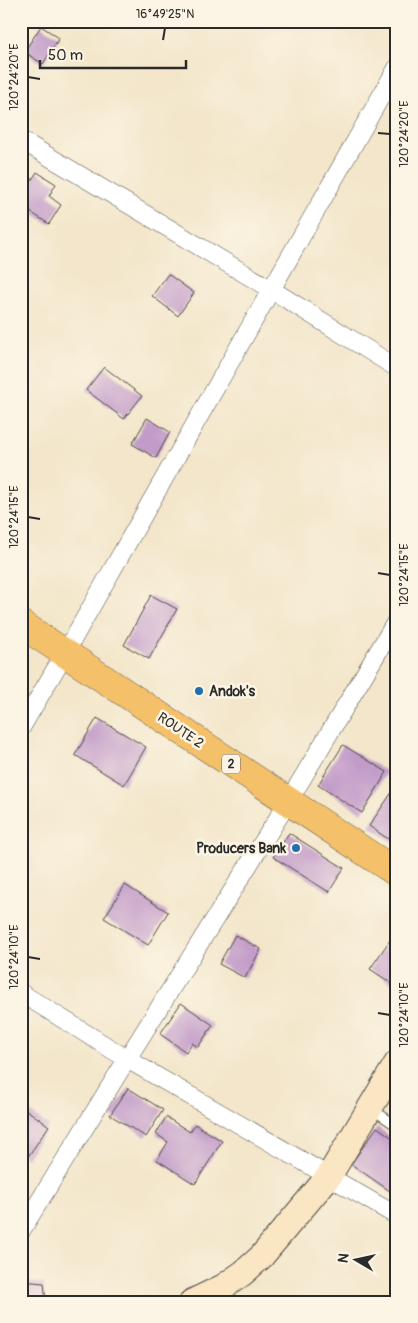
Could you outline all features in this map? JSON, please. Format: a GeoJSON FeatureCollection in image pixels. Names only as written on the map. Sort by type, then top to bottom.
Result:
{"type":"FeatureCollection","features":[{"type":"Feature","properties":{"kind":"highway","name":"2"},"geometry":{"type":"LineString","coordinates":[[21,624],[66,653]]}},
{"type":"Feature","properties":{"kind":"highway","name":"ROUTE 2"},"geometry":{"type":"LineString","coordinates":[[66,653],[397,873]]}},
{"type":"Feature","properties":{"kind":"main road"},"geometry":{"type":"LineString","coordinates":[[192,1302],[223,1287],[261,1257],[329,1176],[397,1063]]}},
{"type":"Feature","properties":{"kind":"street"},"geometry":{"type":"LineString","coordinates":[[21,728],[66,653],[397,68]]}},
{"type":"Feature","properties":{"kind":"street"},"geometry":{"type":"LineString","coordinates":[[21,140],[272,290],[397,368]]}},
{"type":"Feature","properties":{"kind":"street"},"geometry":{"type":"LineString","coordinates":[[21,1232],[288,802],[397,620]]}},
{"type":"Feature","properties":{"kind":"street"},"geometry":{"type":"LineString","coordinates":[[21,993],[127,1059],[397,1216]]}},
{"type":"Feature","properties":{"kind":"lane"},"geometry":{"type":"LineString","coordinates":[[370,1107],[397,1126]]}},
{"type":"Feature","properties":{"kind":"building"},"geometry":{"type":"Polygon","coordinates":[[[41,26],[59,38],[43,64],[24,52],[41,26]]]}},
{"type":"Feature","properties":{"kind":"building"},"geometry":{"type":"Polygon","coordinates":[[[37,172],[56,184],[49,196],[61,205],[49,224],[21,206],[21,196],[37,172]]]}},
{"type":"Feature","properties":{"kind":"building"},"geometry":{"type":"Polygon","coordinates":[[[168,274],[194,293],[178,316],[152,296],[168,274]]]}},
{"type":"Feature","properties":{"kind":"building"},"geometry":{"type":"Polygon","coordinates":[[[104,367],[142,396],[124,419],[86,390],[104,367]]]}},
{"type":"Feature","properties":{"kind":"building"},"geometry":{"type":"Polygon","coordinates":[[[147,418],[170,432],[156,458],[132,444],[147,418]]]}},
{"type":"Feature","properties":{"kind":"building"},"geometry":{"type":"Polygon","coordinates":[[[21,524],[29,529],[21,541],[21,524]]]}},
{"type":"Feature","properties":{"kind":"building"},"geometry":{"type":"Polygon","coordinates":[[[151,595],[177,609],[149,659],[124,645],[151,595]]]}},
{"type":"Feature","properties":{"kind":"building"},"geometry":{"type":"Polygon","coordinates":[[[97,718],[146,747],[124,785],[75,755],[97,718]]]}},
{"type":"Feature","properties":{"kind":"building"},"geometry":{"type":"Polygon","coordinates":[[[343,745],[387,772],[362,813],[318,785],[343,745]]]}},
{"type":"Feature","properties":{"kind":"building"},"geometry":{"type":"Polygon","coordinates":[[[397,785],[397,845],[369,826],[397,785]]]}},
{"type":"Feature","properties":{"kind":"building"},"geometry":{"type":"Polygon","coordinates":[[[289,833],[344,868],[329,892],[273,857],[289,833]]]}},
{"type":"Feature","properties":{"kind":"building"},"geometry":{"type":"Polygon","coordinates":[[[125,885],[168,912],[148,945],[104,918],[125,885]]]}},
{"type":"Feature","properties":{"kind":"building"},"geometry":{"type":"Polygon","coordinates":[[[397,930],[397,987],[370,969],[397,930]]]}},
{"type":"Feature","properties":{"kind":"building"},"geometry":{"type":"Polygon","coordinates":[[[235,935],[261,949],[245,978],[219,964],[235,935]]]}},
{"type":"Feature","properties":{"kind":"building"},"geometry":{"type":"Polygon","coordinates":[[[181,1003],[213,1025],[198,1047],[192,1043],[186,1052],[160,1034],[181,1003]]]}},
{"type":"Feature","properties":{"kind":"building"},"geometry":{"type":"Polygon","coordinates":[[[128,1088],[163,1110],[146,1137],[110,1115],[128,1088]]]}},
{"type":"Feature","properties":{"kind":"building"},"geometry":{"type":"Polygon","coordinates":[[[21,1106],[49,1126],[27,1158],[21,1153],[21,1106]]]}},
{"type":"Feature","properties":{"kind":"building"},"geometry":{"type":"Polygon","coordinates":[[[166,1117],[190,1132],[195,1124],[222,1141],[195,1184],[157,1160],[168,1142],[156,1134],[166,1117]]]}},
{"type":"Feature","properties":{"kind":"building"},"geometry":{"type":"Polygon","coordinates":[[[377,1127],[397,1141],[397,1196],[351,1164],[377,1127]]]}},
{"type":"Feature","properties":{"kind":"building"},"geometry":{"type":"Polygon","coordinates":[[[21,1281],[44,1283],[46,1302],[21,1302],[21,1281]]]}},
{"type":"Feature","properties":{"kind":"place","name":"Andok's"},"geometry":{"type":"Point","coordinates":[199,691]}},
{"type":"Feature","properties":{"kind":"place","name":"Producers Bank"},"geometry":{"type":"Point","coordinates":[296,848]}}]}
